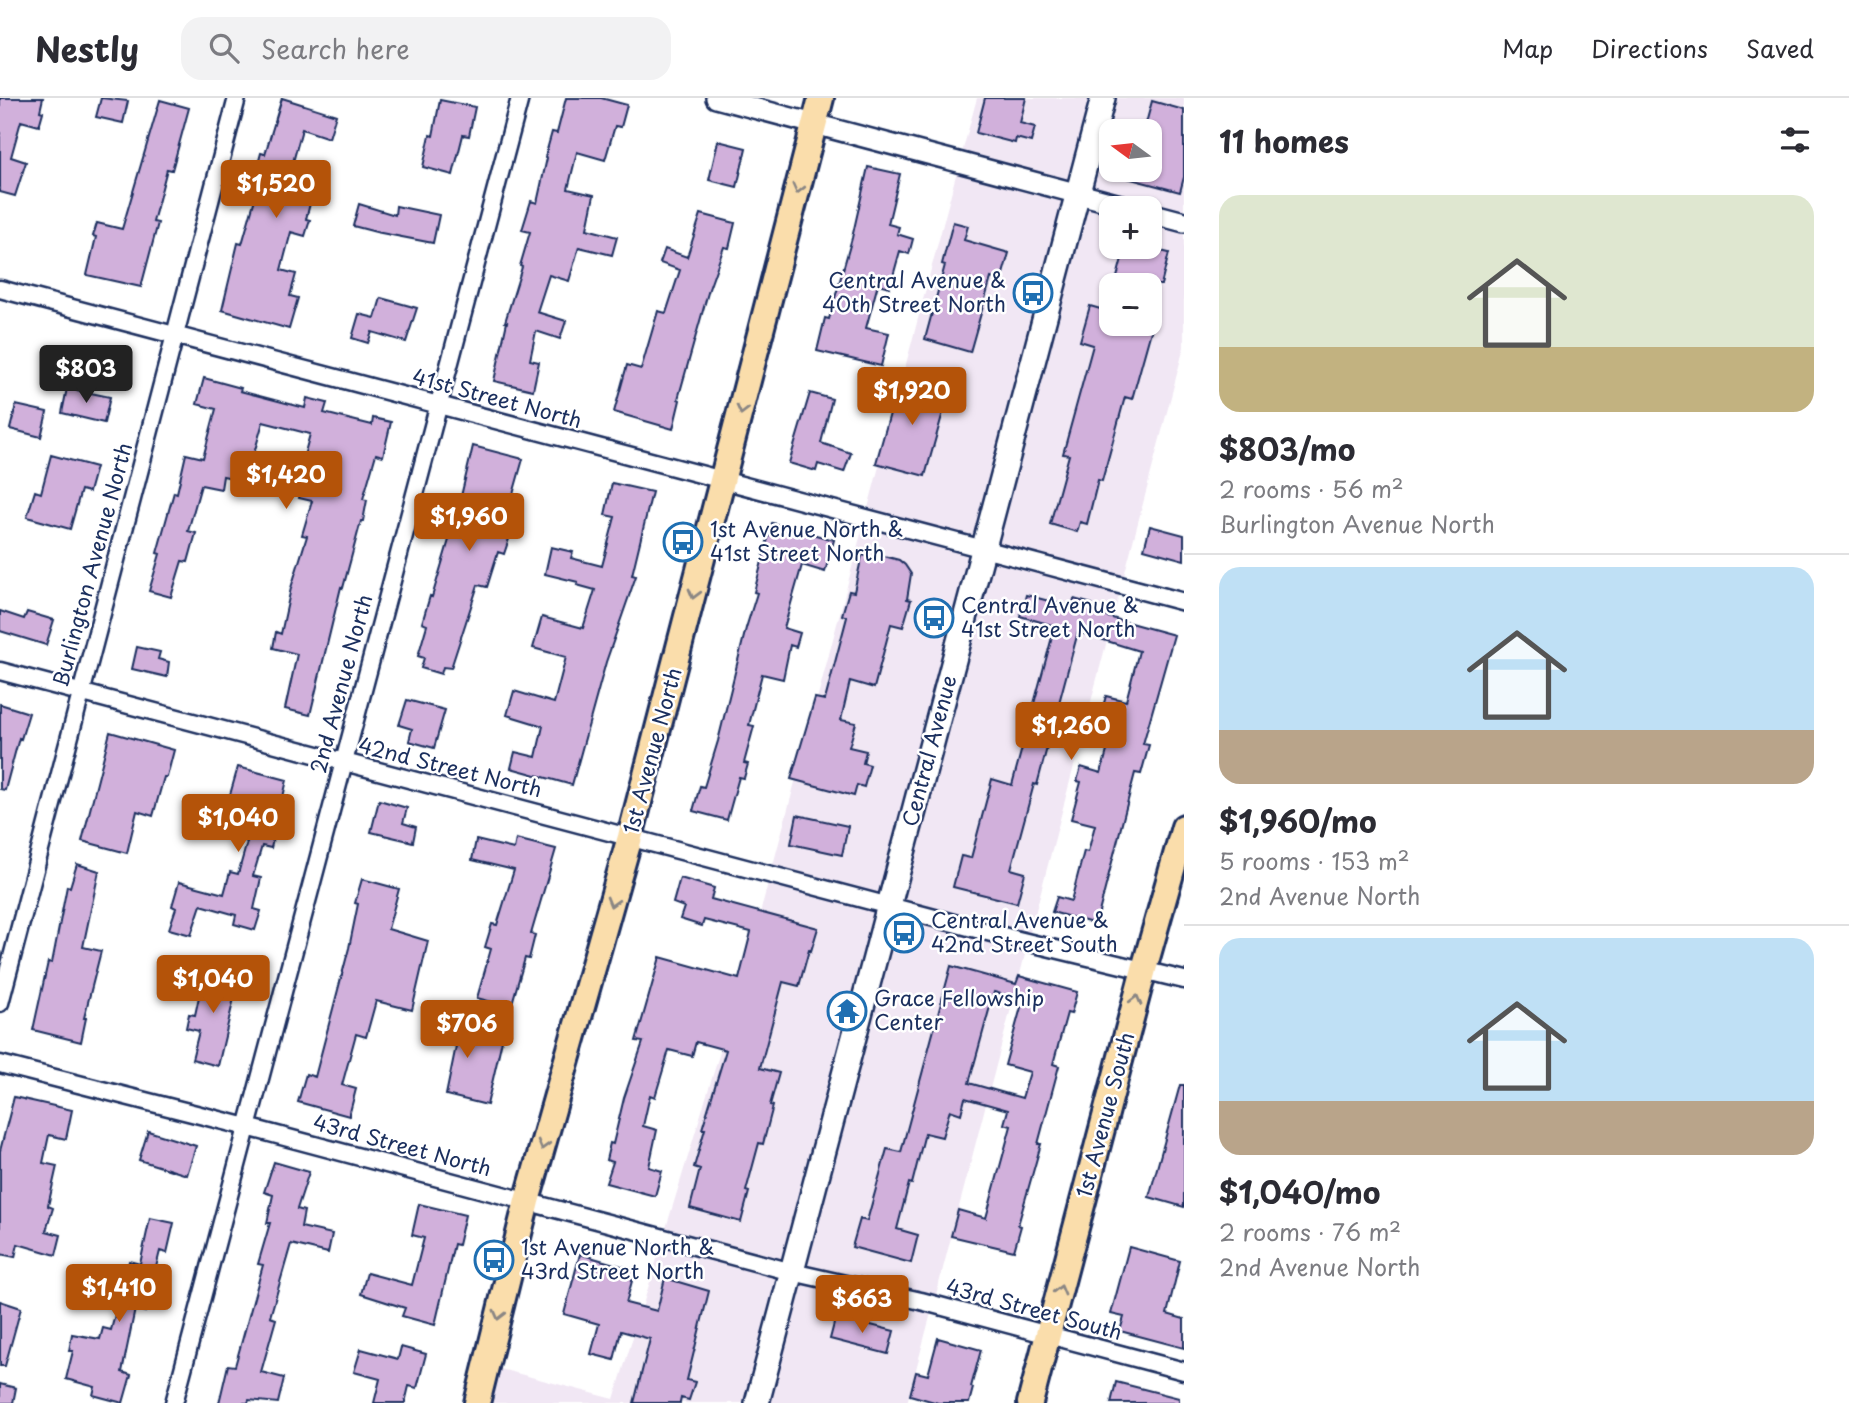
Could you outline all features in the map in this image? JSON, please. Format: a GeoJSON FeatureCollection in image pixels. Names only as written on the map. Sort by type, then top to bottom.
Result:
{"type":"FeatureCollection","features":[{"type":"Feature","properties":{"kind":"main road","name":"1st Avenue North"},"geometry":{"type":"LineString","coordinates":[[477,1403],[527,1201],[630,837],[821,98]]}},
{"type":"Feature","properties":{"kind":"main road","name":"Central Avenue"},"geometry":{"type":"LineString","coordinates":[[757,1403],[1103,98]]}},
{"type":"Feature","properties":{"kind":"main road","name":"1st Avenue South"},"geometry":{"type":"LineString","coordinates":[[1030,1403],[1184,827]]}},
{"type":"Feature","properties":{"kind":"street","name":"Burlington Avenue North"},"geometry":{"type":"LineString","coordinates":[[0,1003],[237,98]]}},
{"type":"Feature","properties":{"kind":"street","name":"2nd Avenue North"},"geometry":{"type":"LineString","coordinates":[[174,1403],[520,98]]}},
{"type":"Feature","properties":{"kind":"street"},"geometry":{"type":"LineString","coordinates":[[716,98],[1099,200]]}},
{"type":"Feature","properties":{"kind":"street"},"geometry":{"type":"LineString","coordinates":[[1162,216],[1184,222]]}},
{"type":"Feature","properties":{"kind":"street","name":"41st Street North"},"geometry":{"type":"LineString","coordinates":[[0,289],[1184,602]]}},
{"type":"Feature","properties":{"kind":"street","name":"42nd Street North"},"geometry":{"type":"LineString","coordinates":[[0,671],[1018,940],[1184,980]]}},
{"type":"Feature","properties":{"kind":"street","name":"43rd Street North"},"geometry":{"type":"LineString","coordinates":[[0,1065],[247,1127],[792,1272]]}},
{"type":"Feature","properties":{"kind":"street","name":"43rd Street South"},"geometry":{"type":"LineString","coordinates":[[792,1272],[921,1301],[1184,1371]]}},
{"type":"Feature","properties":{"kind":"shaded area"},"geometry":{"type":"Polygon","coordinates":[[[977,98],[1092,98],[1070,182],[962,153],[977,98]]]}},
{"type":"Feature","properties":{"kind":"shaded area"},"geometry":{"type":"Polygon","coordinates":[[[1114,98],[1184,98],[1184,212],[1162,206],[1162,196],[1124,196],[1090,187],[1099,154],[1099,182],[1162,182],[1162,119],[1108,119],[1114,98]]]}},
{"type":"Feature","properties":{"kind":"shaded area"},"geometry":{"type":"Polygon","coordinates":[[[957,171],[1065,200],[975,537],[868,508],[957,171]]]}},
{"type":"Feature","properties":{"kind":"shaded area"},"geometry":{"type":"Polygon","coordinates":[[[1085,206],[1099,210],[1099,259],[1162,259],[1162,226],[1184,232],[1184,347],[1124,576],[996,542],[1085,206]]]}},
{"type":"Feature","properties":{"kind":"shaded area"},"geometry":{"type":"Polygon","coordinates":[[[863,526],[971,555],[881,894],[773,865],[863,526]]]}},
{"type":"Feature","properties":{"kind":"shaded area"},"geometry":{"type":"Polygon","coordinates":[[[991,561],[1119,595],[1030,933],[902,900],[991,561]]]}},
{"type":"Feature","properties":{"kind":"shaded area"},"geometry":{"type":"Polygon","coordinates":[[[768,883],[876,912],[784,1260],[666,1228],[743,977],[768,883]]]}},
{"type":"Feature","properties":{"kind":"shaded area"},"geometry":{"type":"Polygon","coordinates":[[[897,918],[1026,951],[936,1295],[805,1265],[897,918]]]}},
{"type":"Feature","properties":{"kind":"shaded area"},"geometry":{"type":"Polygon","coordinates":[[[661,1246],[779,1278],[746,1403],[488,1403],[497,1368],[614,1399],[661,1246]]]}},
{"type":"Feature","properties":{"kind":"shaded area"},"geometry":{"type":"Polygon","coordinates":[[[800,1283],[931,1313],[907,1403],[768,1403],[800,1283]]]}},
{"type":"Feature","properties":{"kind":"building"},"geometry":{"type":"Polygon","coordinates":[[[0,98],[43,98],[39,126],[21,121],[11,157],[26,162],[15,196],[0,192],[0,98]]]}},
{"type":"Feature","properties":{"kind":"building"},"geometry":{"type":"Polygon","coordinates":[[[101,98],[128,101],[123,123],[96,117],[101,98]]]}},
{"type":"Feature","properties":{"kind":"building"},"geometry":{"type":"Polygon","coordinates":[[[282,98],[336,115],[329,138],[302,129],[293,162],[319,169],[306,219],[310,220],[305,236],[291,232],[281,270],[296,274],[290,296],[298,298],[289,329],[222,310],[238,243],[242,244],[260,181],[254,179],[261,153],[265,154],[282,98]]]}},
{"type":"Feature","properties":{"kind":"building"},"geometry":{"type":"Polygon","coordinates":[[[566,98],[601,98],[627,105],[621,127],[615,126],[605,160],[577,152],[568,189],[594,195],[587,229],[617,237],[612,255],[579,247],[569,281],[549,275],[537,312],[566,321],[560,339],[536,331],[530,360],[539,362],[533,390],[494,381],[505,322],[530,232],[522,230],[531,201],[537,203],[547,158],[545,157],[552,132],[557,133],[566,98]]]}},
{"type":"Feature","properties":{"kind":"building"},"geometry":{"type":"Polygon","coordinates":[[[985,98],[1026,98],[1020,123],[1035,127],[1031,142],[1016,138],[1015,143],[976,133],[985,98]]]}},
{"type":"Feature","properties":{"kind":"building"},"geometry":{"type":"Polygon","coordinates":[[[160,100],[189,108],[172,170],[167,169],[153,222],[158,223],[141,287],[87,275],[97,223],[122,229],[160,100]]]}},
{"type":"Feature","properties":{"kind":"building"},"geometry":{"type":"Polygon","coordinates":[[[440,100],[475,107],[469,136],[463,135],[453,175],[423,167],[440,100]]]}},
{"type":"Feature","properties":{"kind":"building"},"geometry":{"type":"Polygon","coordinates":[[[1152,101],[1184,110],[1184,177],[1180,192],[1142,182],[1162,182],[1162,119],[1147,119],[1152,101]]]}},
{"type":"Feature","properties":{"kind":"building"},"geometry":{"type":"Polygon","coordinates":[[[718,141],[746,148],[737,187],[709,180],[718,141]]]}},
{"type":"Feature","properties":{"kind":"building"},"geometry":{"type":"Polygon","coordinates":[[[868,167],[900,174],[888,224],[899,227],[897,234],[913,239],[909,254],[900,251],[890,287],[878,284],[866,328],[889,333],[881,366],[817,351],[825,318],[829,319],[852,238],[868,167]]]}},
{"type":"Feature","properties":{"kind":"building"},"geometry":{"type":"Polygon","coordinates":[[[359,204],[395,215],[396,206],[439,215],[433,243],[353,226],[359,204]]]}},
{"type":"Feature","properties":{"kind":"building"},"geometry":{"type":"Polygon","coordinates":[[[701,214],[735,223],[729,248],[724,247],[709,289],[678,399],[680,400],[673,429],[614,412],[627,365],[641,369],[658,311],[666,313],[680,270],[660,263],[665,249],[687,257],[701,214]]]}},
{"type":"Feature","properties":{"kind":"building"},"geometry":{"type":"Polygon","coordinates":[[[953,222],[968,226],[964,240],[1009,253],[1001,281],[991,278],[970,352],[925,339],[945,265],[942,264],[953,222]]]}},
{"type":"Feature","properties":{"kind":"building"},"geometry":{"type":"Polygon","coordinates":[[[1162,251],[1169,253],[1162,281],[1162,273],[1118,273],[1122,259],[1162,259],[1162,251]]]}},
{"type":"Feature","properties":{"kind":"building"},"geometry":{"type":"Polygon","coordinates":[[[381,298],[417,308],[406,342],[372,332],[368,343],[352,338],[359,314],[375,318],[381,298]]]}},
{"type":"Feature","properties":{"kind":"building"},"geometry":{"type":"Polygon","coordinates":[[[1090,306],[1099,309],[1099,336],[1150,336],[1132,399],[1125,397],[1087,524],[1080,522],[1077,532],[1050,524],[1069,455],[1063,454],[1093,345],[1080,341],[1090,306]]]}},
{"type":"Feature","properties":{"kind":"building"},"geometry":{"type":"Polygon","coordinates":[[[204,378],[241,388],[240,391],[305,408],[307,398],[327,403],[324,413],[372,425],[373,418],[391,422],[383,456],[376,454],[363,499],[367,500],[363,521],[343,588],[341,587],[310,715],[285,709],[297,654],[273,648],[276,632],[281,634],[291,588],[307,536],[302,535],[312,501],[299,498],[306,468],[301,467],[310,434],[263,422],[253,457],[243,454],[237,479],[223,476],[221,489],[201,485],[188,531],[196,533],[188,562],[182,561],[171,597],[149,591],[160,554],[157,553],[174,492],[177,493],[186,454],[203,458],[216,409],[197,404],[204,378]]]}},
{"type":"Feature","properties":{"kind":"building"},"geometry":{"type":"Polygon","coordinates":[[[900,378],[949,391],[925,476],[876,463],[900,378]]]}},
{"type":"Feature","properties":{"kind":"building"},"geometry":{"type":"Polygon","coordinates":[[[67,388],[110,397],[104,423],[62,413],[67,388]]]}},
{"type":"Feature","properties":{"kind":"building"},"geometry":{"type":"Polygon","coordinates":[[[810,393],[832,399],[821,443],[851,453],[844,472],[818,464],[816,471],[789,463],[810,393]]]}},
{"type":"Feature","properties":{"kind":"building"},"geometry":{"type":"Polygon","coordinates":[[[16,405],[47,412],[41,437],[10,429],[16,405]]]}},
{"type":"Feature","properties":{"kind":"building"},"geometry":{"type":"Polygon","coordinates":[[[473,446],[523,459],[501,537],[509,539],[504,554],[498,552],[487,587],[478,585],[451,668],[443,667],[441,674],[421,668],[424,658],[418,656],[427,625],[422,623],[457,513],[473,446]]]}},
{"type":"Feature","properties":{"kind":"building"},"geometry":{"type":"Polygon","coordinates":[[[51,455],[96,467],[89,492],[81,490],[70,529],[27,517],[35,491],[41,493],[51,455]]]}},
{"type":"Feature","properties":{"kind":"building"},"geometry":{"type":"Polygon","coordinates":[[[612,483],[652,492],[632,575],[636,576],[606,662],[572,785],[511,768],[515,752],[536,757],[543,726],[507,715],[514,691],[554,703],[566,657],[533,648],[542,617],[583,628],[595,590],[577,585],[578,582],[545,574],[551,547],[573,552],[571,558],[602,566],[615,517],[605,515],[612,483]]]}},
{"type":"Feature","properties":{"kind":"building"},"geometry":{"type":"Polygon","coordinates":[[[772,523],[834,540],[825,572],[802,565],[784,628],[800,633],[796,647],[790,645],[783,679],[762,674],[749,725],[754,726],[744,763],[748,764],[744,778],[739,777],[727,820],[693,811],[700,786],[704,787],[718,741],[757,593],[754,592],[772,523]]]}},
{"type":"Feature","properties":{"kind":"building"},"geometry":{"type":"Polygon","coordinates":[[[1150,526],[1184,535],[1184,560],[1144,549],[1150,526]]]}},
{"type":"Feature","properties":{"kind":"building"},"geometry":{"type":"Polygon","coordinates":[[[862,555],[879,559],[880,555],[899,560],[905,565],[911,574],[907,599],[911,600],[903,627],[891,624],[874,688],[850,681],[841,720],[856,723],[849,747],[866,751],[863,763],[870,765],[864,787],[857,785],[854,796],[791,779],[815,698],[825,700],[847,617],[842,615],[849,591],[854,592],[862,555]]]}},
{"type":"Feature","properties":{"kind":"building"},"geometry":{"type":"Polygon","coordinates":[[[1026,595],[1072,607],[1074,599],[1092,604],[1090,612],[1174,635],[1143,744],[1149,745],[1141,774],[1135,773],[1096,924],[1052,912],[1057,897],[1071,901],[1084,851],[1088,852],[1095,825],[1071,819],[1081,782],[1077,781],[1081,767],[1101,773],[1117,714],[1102,710],[1106,696],[1126,701],[1139,651],[1078,632],[1037,785],[1034,784],[1011,869],[1025,873],[1017,903],[953,887],[961,856],[971,858],[992,779],[1012,785],[1055,626],[1020,616],[1026,595]]]}},
{"type":"Feature","properties":{"kind":"building"},"geometry":{"type":"Polygon","coordinates":[[[0,611],[24,619],[27,612],[54,620],[46,645],[0,631],[0,611]]]}},
{"type":"Feature","properties":{"kind":"building"},"geometry":{"type":"Polygon","coordinates":[[[137,647],[160,652],[158,659],[169,662],[167,677],[132,669],[137,647]]]}},
{"type":"Feature","properties":{"kind":"building"},"geometry":{"type":"Polygon","coordinates":[[[407,700],[445,710],[434,748],[409,741],[412,729],[399,725],[407,700]]]}},
{"type":"Feature","properties":{"kind":"building"},"geometry":{"type":"Polygon","coordinates":[[[0,704],[29,713],[21,739],[19,738],[5,790],[0,789],[0,704]]]}},
{"type":"Feature","properties":{"kind":"building"},"geometry":{"type":"Polygon","coordinates":[[[110,732],[174,750],[153,816],[137,811],[127,853],[82,841],[110,732]]]}},
{"type":"Feature","properties":{"kind":"building"},"geometry":{"type":"Polygon","coordinates":[[[238,767],[287,780],[271,848],[262,846],[253,876],[261,878],[254,909],[261,911],[255,930],[234,924],[236,915],[201,905],[191,935],[169,929],[176,908],[172,906],[179,882],[224,894],[230,872],[238,874],[249,825],[223,819],[238,767]]]}},
{"type":"Feature","properties":{"kind":"building"},"geometry":{"type":"Polygon","coordinates":[[[379,800],[407,808],[403,823],[416,827],[413,842],[371,832],[379,800]]]}},
{"type":"Feature","properties":{"kind":"building"},"geometry":{"type":"Polygon","coordinates":[[[797,815],[848,826],[842,855],[791,844],[797,815]]]}},
{"type":"Feature","properties":{"kind":"building"},"geometry":{"type":"Polygon","coordinates":[[[516,839],[556,849],[531,934],[535,935],[529,959],[525,958],[511,1007],[477,998],[491,949],[485,947],[492,924],[497,925],[514,870],[472,860],[476,840],[514,849],[516,839]]]}},
{"type":"Feature","properties":{"kind":"building"},"geometry":{"type":"Polygon","coordinates":[[[77,864],[99,871],[83,947],[101,951],[84,1018],[81,1042],[33,1030],[48,962],[52,963],[67,886],[70,887],[77,864]]]}},
{"type":"Feature","properties":{"kind":"building"},"geometry":{"type":"Polygon","coordinates":[[[680,878],[714,888],[711,899],[818,928],[799,986],[783,982],[760,1068],[779,1073],[763,1144],[759,1143],[746,1191],[749,1192],[741,1222],[690,1208],[700,1169],[694,1167],[705,1129],[702,1129],[726,1050],[696,1042],[692,1056],[669,1050],[655,1097],[650,1095],[643,1126],[657,1130],[649,1167],[662,1171],[655,1196],[606,1183],[613,1162],[606,1160],[610,1143],[613,1144],[624,1098],[643,1042],[636,1041],[660,957],[739,979],[751,932],[704,920],[702,926],[680,919],[684,907],[673,903],[680,878]]]}},
{"type":"Feature","properties":{"kind":"building"},"geometry":{"type":"Polygon","coordinates":[[[362,879],[399,889],[388,929],[428,941],[412,1010],[376,1001],[366,1037],[356,1034],[342,1085],[356,1089],[349,1116],[298,1102],[306,1074],[315,1077],[349,948],[358,904],[355,903],[362,879]]]}},
{"type":"Feature","properties":{"kind":"building"},"geometry":{"type":"Polygon","coordinates":[[[951,966],[1016,984],[1019,976],[1077,992],[1071,1014],[1067,1013],[1053,1064],[1059,1066],[1018,1225],[1021,1226],[1014,1251],[951,1236],[958,1210],[986,1218],[1011,1126],[1004,1124],[1008,1110],[965,1098],[961,1114],[950,1110],[942,1137],[925,1133],[897,1229],[918,1235],[911,1263],[852,1247],[860,1219],[867,1221],[887,1149],[901,1152],[951,966]],[[994,992],[969,1083],[1022,1098],[1030,1072],[1005,1065],[1023,1000],[994,992]]]}},
{"type":"Feature","properties":{"kind":"building"},"geometry":{"type":"Polygon","coordinates":[[[205,969],[239,977],[218,1066],[192,1059],[199,1031],[186,1028],[189,1014],[195,1015],[205,969]]]}},
{"type":"Feature","properties":{"kind":"building"},"geometry":{"type":"Polygon","coordinates":[[[429,1015],[448,1020],[446,1027],[502,1040],[487,1105],[446,1095],[456,1046],[423,1036],[429,1015]]]}},
{"type":"Feature","properties":{"kind":"building"},"geometry":{"type":"Polygon","coordinates":[[[1180,1085],[1184,1085],[1184,1207],[1149,1197],[1180,1085]]]}},
{"type":"Feature","properties":{"kind":"building"},"geometry":{"type":"Polygon","coordinates":[[[14,1097],[72,1110],[66,1139],[49,1135],[43,1163],[57,1166],[48,1206],[53,1208],[46,1231],[61,1235],[56,1255],[18,1244],[15,1257],[0,1254],[0,1151],[14,1097]]]}},
{"type":"Feature","properties":{"kind":"building"},"geometry":{"type":"Polygon","coordinates":[[[148,1131],[196,1146],[187,1175],[139,1160],[148,1131]]]}},
{"type":"Feature","properties":{"kind":"building"},"geometry":{"type":"Polygon","coordinates":[[[274,1162],[309,1172],[297,1209],[304,1211],[301,1227],[332,1234],[328,1253],[291,1244],[270,1317],[276,1319],[261,1372],[284,1378],[278,1403],[249,1400],[248,1403],[219,1403],[228,1365],[235,1366],[263,1265],[258,1264],[270,1223],[267,1223],[273,1195],[264,1192],[274,1162]]]}},
{"type":"Feature","properties":{"kind":"building"},"geometry":{"type":"Polygon","coordinates":[[[419,1204],[465,1215],[458,1245],[454,1244],[435,1325],[402,1316],[405,1308],[361,1294],[367,1273],[412,1285],[424,1238],[412,1235],[419,1204]]]}},
{"type":"Feature","properties":{"kind":"building"},"geometry":{"type":"Polygon","coordinates":[[[150,1218],[174,1223],[167,1253],[160,1251],[145,1312],[135,1309],[122,1372],[131,1375],[123,1403],[93,1395],[95,1387],[66,1379],[73,1351],[69,1351],[72,1334],[100,1339],[103,1328],[111,1330],[129,1261],[140,1264],[150,1218]]]}},
{"type":"Feature","properties":{"kind":"building"},"geometry":{"type":"Polygon","coordinates":[[[1129,1247],[1180,1261],[1167,1314],[1184,1319],[1184,1348],[1120,1331],[1124,1317],[1111,1314],[1129,1247]]]}},
{"type":"Feature","properties":{"kind":"building"},"geometry":{"type":"Polygon","coordinates":[[[580,1254],[635,1270],[626,1303],[657,1311],[665,1278],[709,1291],[687,1380],[695,1382],[689,1400],[681,1398],[680,1403],[634,1403],[650,1339],[621,1331],[614,1360],[591,1354],[599,1324],[564,1314],[580,1254]]]}},
{"type":"Feature","properties":{"kind":"building"},"geometry":{"type":"Polygon","coordinates":[[[0,1301],[21,1308],[5,1366],[0,1366],[0,1301]]]}},
{"type":"Feature","properties":{"kind":"building"},"geometry":{"type":"Polygon","coordinates":[[[836,1316],[894,1331],[888,1354],[830,1339],[836,1316]]]}},
{"type":"Feature","properties":{"kind":"building"},"geometry":{"type":"Polygon","coordinates":[[[938,1338],[981,1350],[969,1403],[938,1403],[910,1395],[916,1372],[928,1375],[938,1338]]]}},
{"type":"Feature","properties":{"kind":"building"},"geometry":{"type":"Polygon","coordinates":[[[401,1347],[426,1354],[417,1388],[409,1386],[405,1403],[374,1403],[380,1379],[354,1372],[361,1349],[398,1359],[401,1347]]]}},
{"type":"Feature","properties":{"kind":"building"},"geometry":{"type":"Polygon","coordinates":[[[1116,1382],[1179,1398],[1179,1403],[1111,1403],[1116,1382]]]}},
{"type":"Feature","properties":{"kind":"building"},"geometry":{"type":"Polygon","coordinates":[[[0,1384],[16,1388],[13,1403],[0,1403],[0,1384]]]}},
{"type":"Feature","properties":{"kind":"place","name":"Central Avenue & 40th Street North"},"geometry":{"type":"Point","coordinates":[1033,293]}},
{"type":"Feature","properties":{"kind":"place","name":"1st Avenue North & 41st Street North"},"geometry":{"type":"Point","coordinates":[683,542]}},
{"type":"Feature","properties":{"kind":"place","name":"Central Avenue & 41st Street North"},"geometry":{"type":"Point","coordinates":[934,618]}},
{"type":"Feature","properties":{"kind":"place","name":"Central Avenue & 42nd Street South"},"geometry":{"type":"Point","coordinates":[904,933]}},
{"type":"Feature","properties":{"kind":"place","name":"Grace Fellowship Center"},"geometry":{"type":"Point","coordinates":[847,1011]}},
{"type":"Feature","properties":{"kind":"place","name":"1st Avenue North & 43rd Street North"},"geometry":{"type":"Point","coordinates":[494,1260]}}]}
